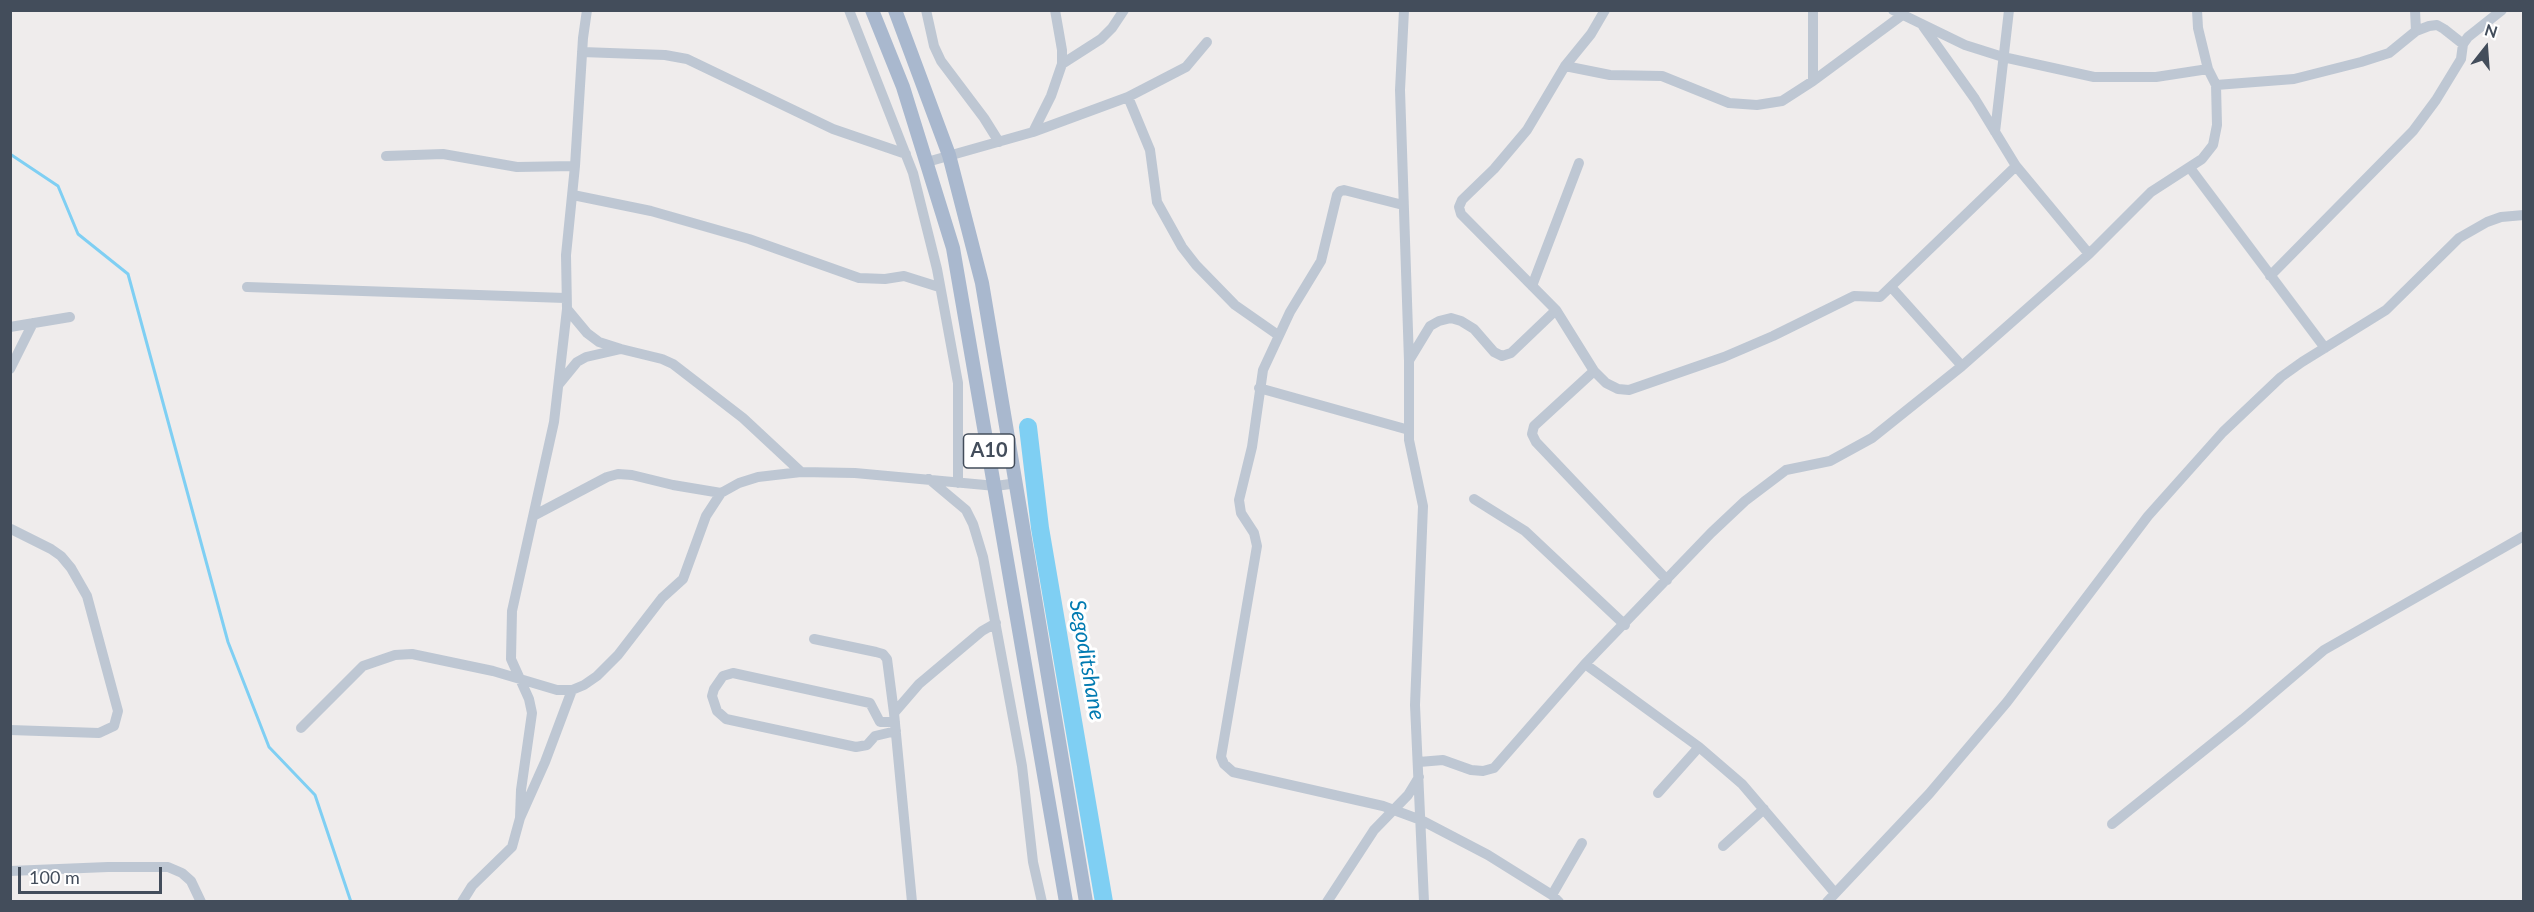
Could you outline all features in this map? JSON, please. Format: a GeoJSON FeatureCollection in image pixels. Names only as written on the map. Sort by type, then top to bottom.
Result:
{"type":"FeatureCollection","features":[{"type":"Feature","properties":{"kind":"main road","name":"A10"},"geometry":{"type":"LineString","coordinates":[[872,10],[903,87],[953,248],[996,486],[1066,902]]}},
{"type":"Feature","properties":{"kind":"main road","name":"A10"},"geometry":{"type":"LineString","coordinates":[[895,10],[949,155],[982,283],[1086,902]]}},
{"type":"Feature","properties":{"kind":"main road"},"geometry":{"type":"LineString","coordinates":[[982,410],[1004,406]]}},
{"type":"Feature","properties":{"kind":"street"},"geometry":{"type":"LineString","coordinates":[[520,818],[521,790],[532,713],[529,699],[511,659],[512,611],[554,422],[566,304],[566,255],[573,195],[582,52],[587,10]]}},
{"type":"Feature","properties":{"kind":"street"},"geometry":{"type":"LineString","coordinates":[[849,10],[906,154],[923,214],[958,383],[958,483]]}},
{"type":"Feature","properties":{"kind":"street"},"geometry":{"type":"LineString","coordinates":[[926,10],[934,46],[941,62],[984,118],[999,142]]}},
{"type":"Feature","properties":{"kind":"street"},"geometry":{"type":"LineString","coordinates":[[1033,132],[1051,96],[1062,64],[1062,50],[1054,10]]}},
{"type":"Feature","properties":{"kind":"street"},"geometry":{"type":"LineString","coordinates":[[1404,10],[1400,90],[1409,361],[1409,430],[1411,458],[1420,484],[1423,506],[1415,678],[1424,902]]}},
{"type":"Feature","properties":{"kind":"street"},"geometry":{"type":"LineString","coordinates":[[1605,10],[1591,34],[1565,66],[1527,130],[1494,169],[1462,200],[1459,207],[1461,214],[1556,310],[1594,371],[1606,383],[1618,389],[1629,390],[1773,336],[1854,296],[1880,297],[1892,288],[2016,166]]}},
{"type":"Feature","properties":{"kind":"street"},"geometry":{"type":"LineString","coordinates":[[1813,10],[1813,81]]}},
{"type":"Feature","properties":{"kind":"street"},"geometry":{"type":"LineString","coordinates":[[1995,132],[2009,10]]}},
{"type":"Feature","properties":{"kind":"street"},"geometry":{"type":"LineString","coordinates":[[1419,762],[1443,760],[1471,770],[1483,771],[1494,768],[1585,664],[1711,533],[1786,470],[1830,461],[1872,438],[1962,366],[2089,254],[2151,192],[2202,159],[2213,145],[2217,125],[2216,85],[2208,69],[2198,28],[2197,10]]}},
{"type":"Feature","properties":{"kind":"street"},"geometry":{"type":"LineString","coordinates":[[2415,10],[2416,31]]}},
{"type":"Feature","properties":{"kind":"street"},"geometry":{"type":"LineString","coordinates":[[2270,276],[2413,131],[2436,100],[2461,59],[2463,44],[2468,37],[2502,10]]}},
{"type":"Feature","properties":{"kind":"street"},"geometry":{"type":"LineString","coordinates":[[1062,64],[1101,39],[1122,12]]}},
{"type":"Feature","properties":{"kind":"street"},"geometry":{"type":"LineString","coordinates":[[1565,66],[1610,75],[1662,76],[1729,103],[1743,105],[1782,101],[1813,81],[1897,13],[1965,45],[2003,57],[2094,77],[2156,77],[2208,69]]}},
{"type":"Feature","properties":{"kind":"street"},"geometry":{"type":"LineString","coordinates":[[1921,25],[1975,99],[2016,166],[2089,254]]}},
{"type":"Feature","properties":{"kind":"street"},"geometry":{"type":"LineString","coordinates":[[2216,85],[2294,79],[2361,62],[2390,53],[2416,31],[2437,25],[2463,44]]}},
{"type":"Feature","properties":{"kind":"street"},"geometry":{"type":"LineString","coordinates":[[927,162],[1033,132],[1128,97],[1186,67],[1207,42]]}},
{"type":"Feature","properties":{"kind":"street"},"geometry":{"type":"LineString","coordinates":[[582,52],[687,58],[832,129],[906,154]]}},
{"type":"Feature","properties":{"kind":"street"},"geometry":{"type":"LineString","coordinates":[[1128,97],[1150,150],[1157,202],[1182,247],[1196,265],[1235,305],[1278,335]]}},
{"type":"Feature","properties":{"kind":"street"},"geometry":{"type":"LineString","coordinates":[[386,156],[443,154],[517,167],[575,166]]}},
{"type":"Feature","properties":{"kind":"street"},"geometry":{"type":"LineString","coordinates":[[1532,286],[1579,163]]}},
{"type":"Feature","properties":{"kind":"street"},"geometry":{"type":"LineString","coordinates":[[2190,168],[2325,348]]}},
{"type":"Feature","properties":{"kind":"street"},"geometry":{"type":"LineString","coordinates":[[1403,205],[1344,190],[1340,191],[1321,261],[1300,293],[1263,370],[1255,431],[1239,507],[1254,534],[1257,546],[1221,757],[1224,764],[1233,772],[1394,809],[1421,820],[1488,855],[1556,898],[1582,843]]}},
{"type":"Feature","properties":{"kind":"street"},"geometry":{"type":"LineString","coordinates":[[573,195],[651,211],[749,239],[859,278],[885,279],[904,276],[939,287]]}},
{"type":"Feature","properties":{"kind":"street"},"geometry":{"type":"LineString","coordinates":[[1827,902],[1929,794],[2007,702],[2148,516],[2177,482],[2263,394],[2302,362],[2386,310],[2459,238],[2487,222],[2501,217],[2523,215]]}},
{"type":"Feature","properties":{"kind":"street"},"geometry":{"type":"LineString","coordinates":[[247,287],[566,304]]}},
{"type":"Feature","properties":{"kind":"street"},"geometry":{"type":"LineString","coordinates":[[1892,288],[1962,366]]}},
{"type":"Feature","properties":{"kind":"street"},"geometry":{"type":"LineString","coordinates":[[566,304],[587,333],[599,342],[673,364],[743,418],[801,472]]}},
{"type":"Feature","properties":{"kind":"street"},"geometry":{"type":"LineString","coordinates":[[1409,361],[1430,326],[1439,321],[1451,318],[1461,321],[1474,329],[1494,352],[1502,356],[1511,353],[1556,310]]}},
{"type":"Feature","properties":{"kind":"street"},"geometry":{"type":"LineString","coordinates":[[10,327],[70,317]]}},
{"type":"Feature","properties":{"kind":"street"},"geometry":{"type":"LineString","coordinates":[[10,369],[33,323]]}},
{"type":"Feature","properties":{"kind":"street"},"geometry":{"type":"LineString","coordinates":[[557,386],[577,362],[586,357],[621,349]]}},
{"type":"Feature","properties":{"kind":"street"},"geometry":{"type":"LineString","coordinates":[[1594,371],[1534,426],[1532,434],[1536,442],[1667,579]]}},
{"type":"Feature","properties":{"kind":"street"},"geometry":{"type":"LineString","coordinates":[[1259,388],[1409,430]]}},
{"type":"Feature","properties":{"kind":"street"},"geometry":{"type":"LineString","coordinates":[[302,729],[363,666],[395,655],[412,654],[493,671],[556,690],[572,690],[597,676],[618,655],[662,598],[683,579],[697,535],[721,493],[758,477],[801,472],[928,479],[996,486],[1017,483]]}},
{"type":"Feature","properties":{"kind":"street"},"geometry":{"type":"LineString","coordinates":[[535,515],[607,477],[618,474],[721,493]]}},
{"type":"Feature","properties":{"kind":"street"},"geometry":{"type":"LineString","coordinates":[[928,479],[969,514],[983,557],[1022,766],[1033,862],[1042,902]]}},
{"type":"Feature","properties":{"kind":"street"},"geometry":{"type":"LineString","coordinates":[[1474,499],[1525,531],[1625,625]]}},
{"type":"Feature","properties":{"kind":"street"},"geometry":{"type":"LineString","coordinates":[[10,730],[99,733],[114,726],[118,711],[87,596],[71,568],[61,556],[51,549],[11,529]]}},
{"type":"Feature","properties":{"kind":"street"},"geometry":{"type":"LineString","coordinates":[[2112,824],[2243,719],[2324,650],[2523,536]]}},
{"type":"Feature","properties":{"kind":"street"},"geometry":{"type":"LineString","coordinates":[[895,722],[880,722],[870,703],[733,673],[723,676],[712,696],[717,711],[726,718],[856,747],[867,745],[875,736],[895,722],[919,684],[974,638],[996,623]]}},
{"type":"Feature","properties":{"kind":"street"},"geometry":{"type":"LineString","coordinates":[[814,639],[883,654],[887,659],[912,902]]}},
{"type":"Feature","properties":{"kind":"street"},"geometry":{"type":"LineString","coordinates":[[1585,664],[1699,747],[1742,784],[1835,893]]}},
{"type":"Feature","properties":{"kind":"street"},"geometry":{"type":"LineString","coordinates":[[462,902],[472,886],[512,847],[520,818],[545,762],[572,690]]}},
{"type":"Feature","properties":{"kind":"street"},"geometry":{"type":"LineString","coordinates":[[1658,793],[1699,747]]}},
{"type":"Feature","properties":{"kind":"street"},"geometry":{"type":"LineString","coordinates":[[1327,902],[1374,830],[1408,795],[1419,777]]}},
{"type":"Feature","properties":{"kind":"street"},"geometry":{"type":"LineString","coordinates":[[1723,846],[1764,809]]}},
{"type":"Feature","properties":{"kind":"street"},"geometry":{"type":"LineString","coordinates":[[10,871],[168,867],[182,873],[191,881],[201,902]]}},
{"type":"Feature","properties":{"kind":"waterway"},"geometry":{"type":"LineString","coordinates":[[10,154],[58,186],[78,234],[128,274],[228,642],[269,747],[315,795],[351,902]]}},
{"type":"Feature","properties":{"kind":"waterway","name":"Segoditshane"},"geometry":{"type":"LineString","coordinates":[[1028,427],[1040,528],[1104,902]]}}]}
